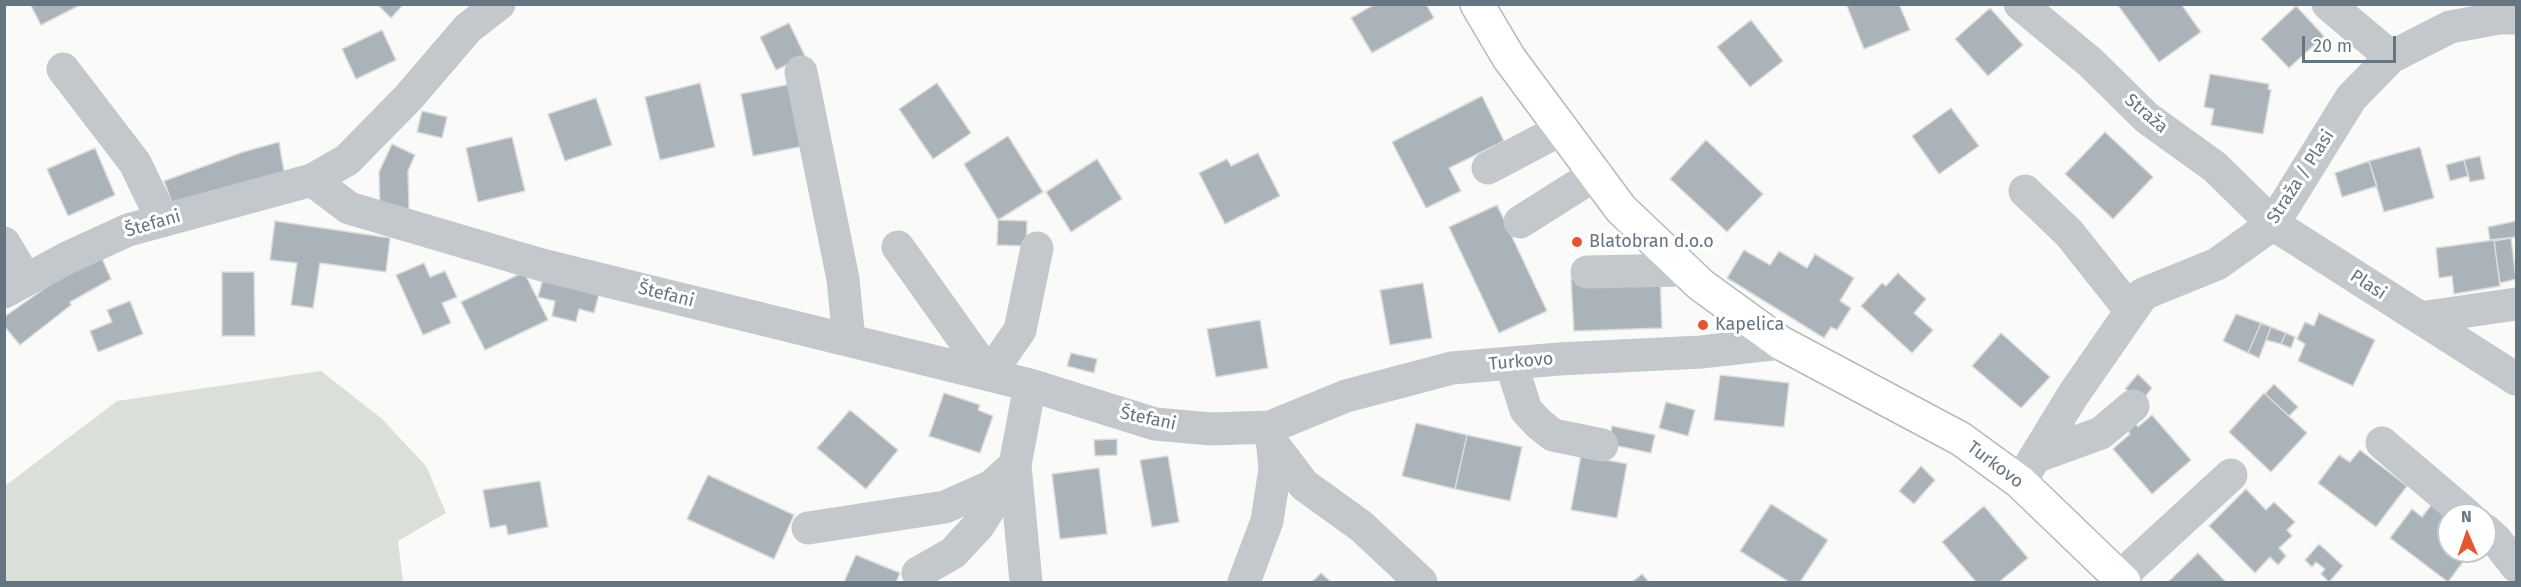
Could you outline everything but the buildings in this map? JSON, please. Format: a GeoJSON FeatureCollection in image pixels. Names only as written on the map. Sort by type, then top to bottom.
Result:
{"type":"FeatureCollection","features":[{"type":"Feature","properties":{"kind":"main road","name":"Turkovo"},"geometry":{"type":"LineString","coordinates":[[1478,4],[1509,58],[1621,209],[1701,285],[1781,343],[1961,439],[2027,470],[2122,580]]}},
{"type":"Feature","properties":{"kind":"street","name":"Štefani"},"geometry":{"type":"LineString","coordinates":[[15,286],[67,258],[128,231],[312,180],[347,160],[408,98],[468,28],[499,4]]}},
{"type":"Feature","properties":{"kind":"street","name":"Straža"},"geometry":{"type":"LineString","coordinates":[[2019,4],[2090,62],[2147,118],[2215,167],[2273,224]]}},
{"type":"Feature","properties":{"kind":"street"},"geometry":{"type":"LineString","coordinates":[[2328,4],[2391,57]]}},
{"type":"Feature","properties":{"kind":"street"},"geometry":{"type":"LineString","coordinates":[[2432,36],[2446,4]]}},
{"type":"Feature","properties":{"kind":"street","name":"Straža / Plasi"},"geometry":{"type":"LineString","coordinates":[[2027,470],[2073,395],[2143,294],[2217,264],[2273,224],[2351,98],[2391,57],[2450,27],[2499,18],[2517,18]]}},
{"type":"Feature","properties":{"kind":"street"},"geometry":{"type":"LineString","coordinates":[[63,69],[135,163],[163,221]]}},
{"type":"Feature","properties":{"kind":"street"},"geometry":{"type":"LineString","coordinates":[[801,72],[843,279],[849,340]]}},
{"type":"Feature","properties":{"kind":"street"},"geometry":{"type":"LineString","coordinates":[[1488,168],[1563,129]]}},
{"type":"Feature","properties":{"kind":"street"},"geometry":{"type":"LineString","coordinates":[[1520,222],[1596,174]]}},
{"type":"Feature","properties":{"kind":"street","name":"Štefani"},"geometry":{"type":"LineString","coordinates":[[312,180],[349,208],[542,265],[989,375],[1155,424],[1271,435]]}},
{"type":"Feature","properties":{"kind":"street"},"geometry":{"type":"LineString","coordinates":[[2025,191],[2070,233],[2131,311]]}},
{"type":"Feature","properties":{"kind":"street","name":"Plasi"},"geometry":{"type":"LineString","coordinates":[[2273,224],[2517,379]]}},
{"type":"Feature","properties":{"kind":"street"},"geometry":{"type":"LineString","coordinates":[[4,243],[15,286]]}},
{"type":"Feature","properties":{"kind":"street"},"geometry":{"type":"LineString","coordinates":[[898,247],[989,375],[1020,330],[1037,249]]}},
{"type":"Feature","properties":{"kind":"street"},"geometry":{"type":"LineString","coordinates":[[1587,272],[1686,270]]}},
{"type":"Feature","properties":{"kind":"street"},"geometry":{"type":"LineString","coordinates":[[2420,318],[2517,304]]}},
{"type":"Feature","properties":{"kind":"street","name":"Turkovo"},"geometry":{"type":"LineString","coordinates":[[1271,435],[1346,396],[1452,368],[1701,352],[1781,343]]}},
{"type":"Feature","properties":{"kind":"street"},"geometry":{"type":"LineString","coordinates":[[1511,363],[1527,410],[1538,423],[1553,435],[1602,445]]}},
{"type":"Feature","properties":{"kind":"street"},"geometry":{"type":"LineString","coordinates":[[918,573],[953,553],[978,526],[994,501],[1009,470],[1030,386]]}},
{"type":"Feature","properties":{"kind":"street"},"geometry":{"type":"LineString","coordinates":[[2027,470],[2100,434],[2133,406]]}},
{"type":"Feature","properties":{"kind":"street"},"geometry":{"type":"LineString","coordinates":[[1244,582],[1267,521],[1275,469],[1271,435]]}},
{"type":"Feature","properties":{"kind":"street"},"geometry":{"type":"LineString","coordinates":[[1271,435],[1304,485],[1361,526],[1421,582]]}},
{"type":"Feature","properties":{"kind":"street"},"geometry":{"type":"LineString","coordinates":[[2382,443],[2453,503]]}},
{"type":"Feature","properties":{"kind":"street"},"geometry":{"type":"LineString","coordinates":[[808,528],[945,507],[992,486],[1009,470]]}},
{"type":"Feature","properties":{"kind":"street"},"geometry":{"type":"LineString","coordinates":[[1009,470],[1026,582]]}},
{"type":"Feature","properties":{"kind":"street"},"geometry":{"type":"LineString","coordinates":[[2122,580],[2231,475]]}},
{"type":"Feature","properties":{"kind":"street"},"geometry":{"type":"LineString","coordinates":[[2497,541],[2517,566]]}},
{"type":"Feature","properties":{"kind":"street"},"geometry":{"type":"LineString","coordinates":[[2500,582],[2517,574]]}},
{"type":"Feature","properties":{"kind":"shaded area"},"geometry":{"type":"Polygon","coordinates":[[[321,371],[382,419],[426,466],[446,513],[398,541],[403,582],[5,582],[5,486],[117,401],[321,371]]]}},
{"type":"Feature","properties":{"kind":"place","name":"Blatobran d.o.o"},"geometry":{"type":"Point","coordinates":[1577,242]}},
{"type":"Feature","properties":{"kind":"place","name":"Kapelica"},"geometry":{"type":"Point","coordinates":[1703,325]}}]}
